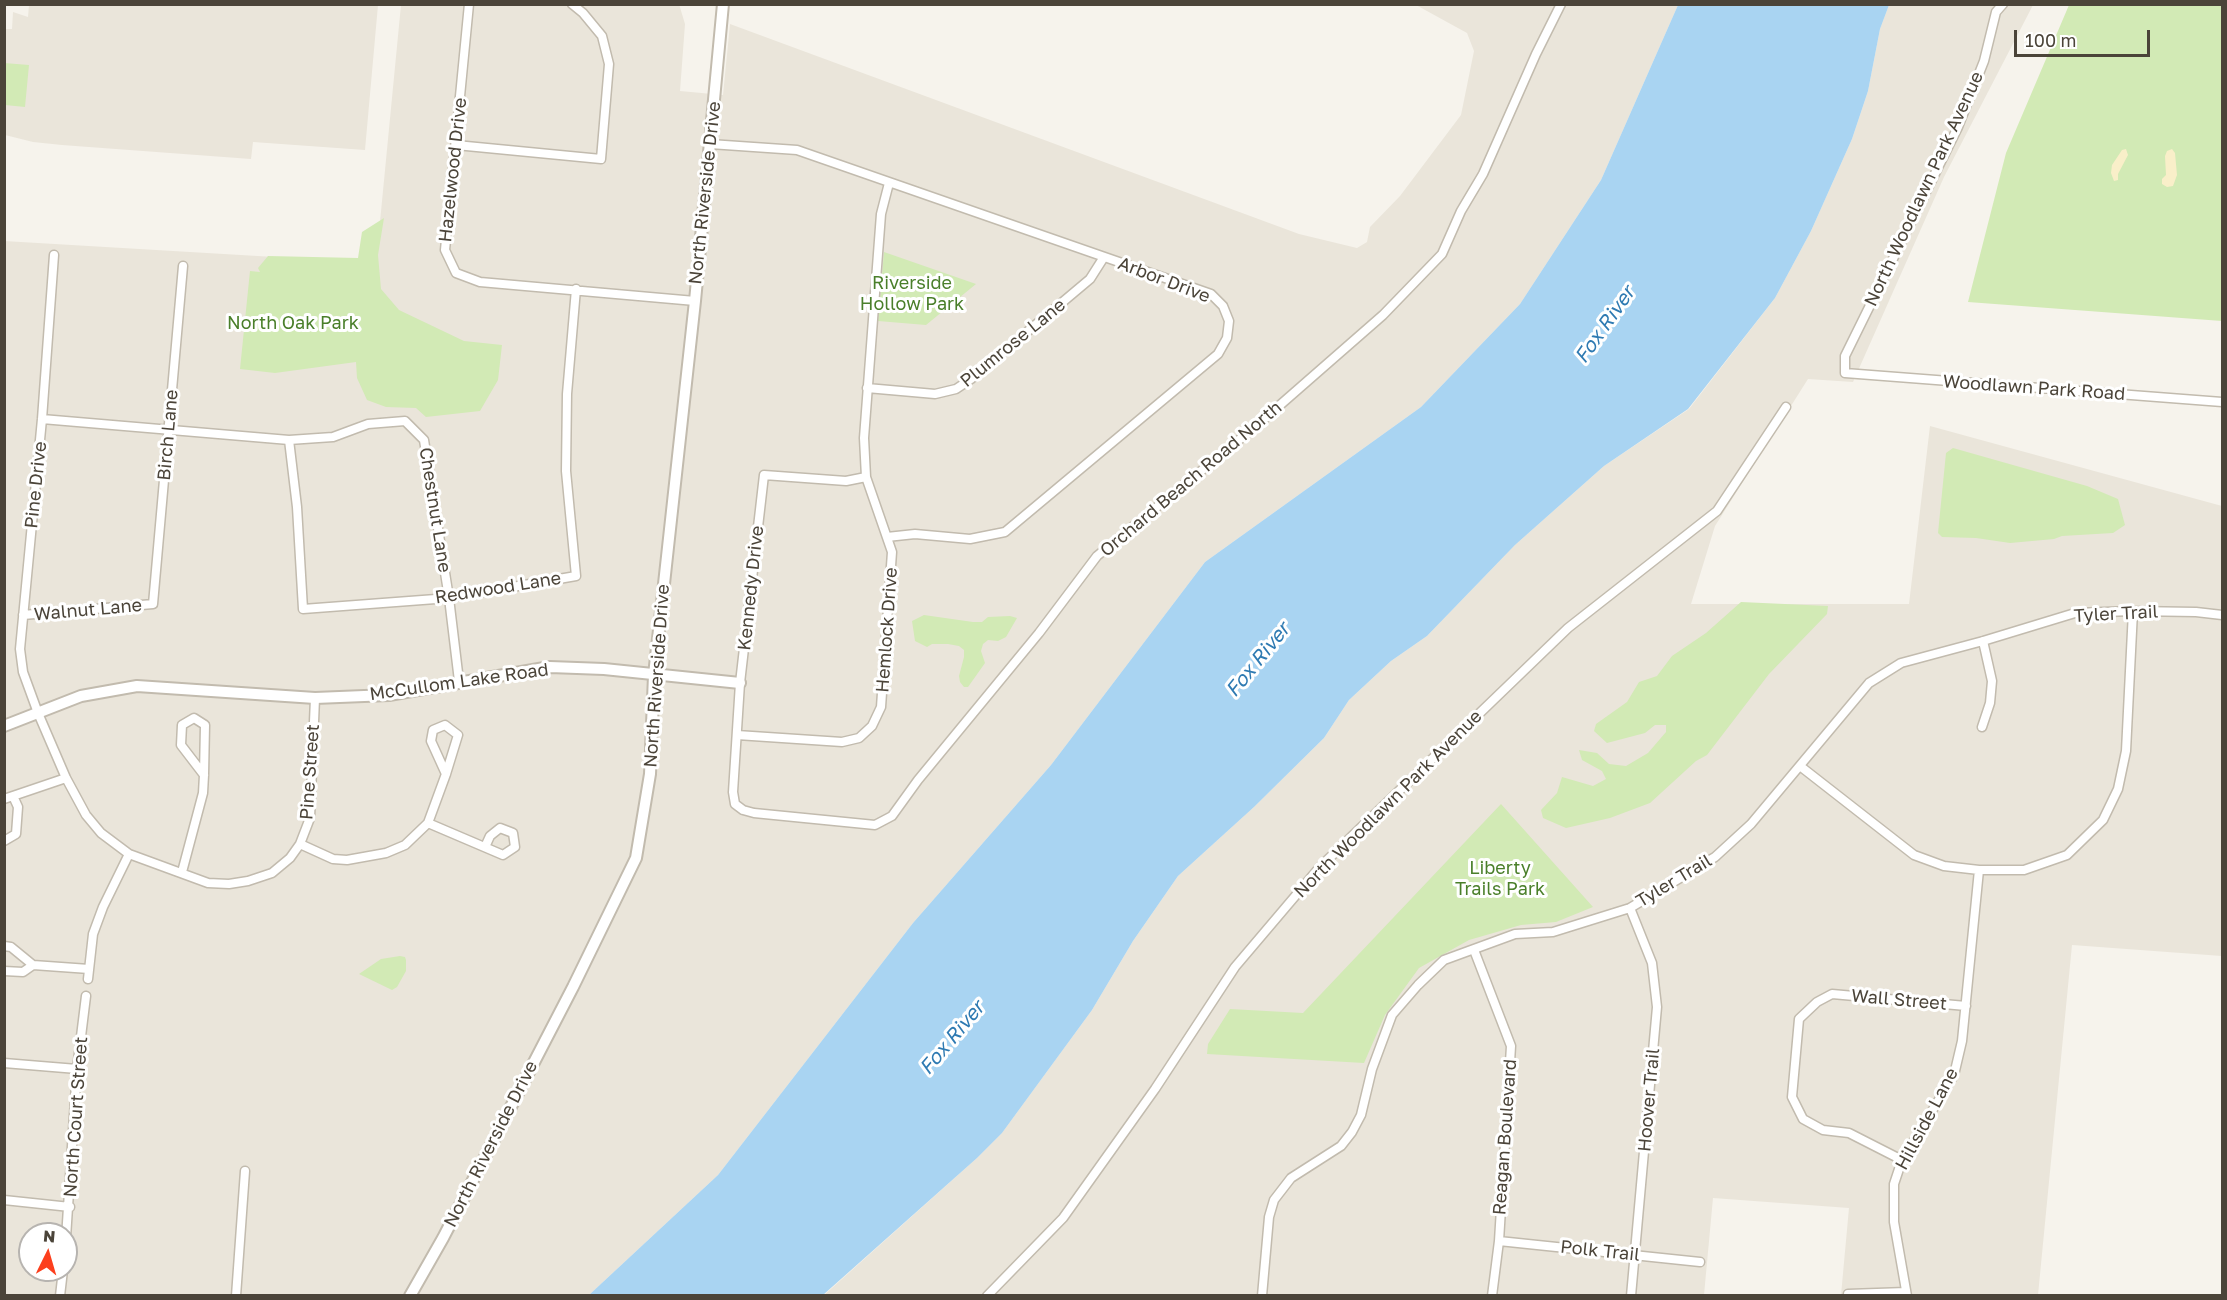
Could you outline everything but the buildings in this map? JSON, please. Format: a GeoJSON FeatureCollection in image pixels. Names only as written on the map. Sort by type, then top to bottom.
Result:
{"type":"FeatureCollection","features":[{"type":"Feature","properties":{"kind":"street","name":"Hazelwood Drive"},"geometry":{"type":"LineString","coordinates":[[469,4],[445,250],[456,273],[480,282],[695,301]]}},
{"type":"Feature","properties":{"kind":"street"},"geometry":{"type":"LineString","coordinates":[[456,145],[601,159],[609,64],[603,36],[572,4]]}},
{"type":"Feature","properties":{"kind":"street","name":"North Riverside Drive"},"geometry":{"type":"LineString","coordinates":[[410,1296],[443,1238],[636,858],[650,774],[654,675],[695,301],[723,4]]}},
{"type":"Feature","properties":{"kind":"street","name":"Orchard Beach Road North"},"geometry":{"type":"LineString","coordinates":[[735,804],[743,810],[754,813],[875,825],[892,816],[918,780],[1038,633],[1097,556],[1256,426],[1374,323],[1442,254],[1461,210],[1483,174],[1536,54],[1561,4]]}},
{"type":"Feature","properties":{"kind":"street","name":"North Woodlawn Park Avenue"},"geometry":{"type":"LineString","coordinates":[[1845,373],[1845,356],[1958,127],[1984,61],[1996,12],[2002,4]]}},
{"type":"Feature","properties":{"kind":"street","name":"Arbor Drive"},"geometry":{"type":"LineString","coordinates":[[711,144],[797,150],[1211,294],[1223,306],[1229,321],[1227,338],[1218,354],[1005,532],[970,539],[915,534],[887,537]]}},
{"type":"Feature","properties":{"kind":"street","name":"Hemlock Drive"},"geometry":{"type":"LineString","coordinates":[[737,735],[842,742],[859,738],[872,726],[881,707],[892,552],[866,477],[864,438],[881,214],[889,183]]}},
{"type":"Feature","properties":{"kind":"street","name":"Pine Drive"},"geometry":{"type":"LineString","coordinates":[[38,713],[23,672],[20,649],[42,419],[54,255]]}},
{"type":"Feature","properties":{"kind":"street","name":"Plumrose Lane"},"geometry":{"type":"LineString","coordinates":[[867,388],[935,394],[956,389],[1090,279],[1104,257]]}},
{"type":"Feature","properties":{"kind":"street","name":"Birch Lane"},"geometry":{"type":"LineString","coordinates":[[153,604],[183,266]]}},
{"type":"Feature","properties":{"kind":"street","name":"Redwood Lane"},"geometry":{"type":"LineString","coordinates":[[289,440],[297,507],[303,609],[449,598],[576,576],[566,471],[567,394],[576,289]]}},
{"type":"Feature","properties":{"kind":"street","name":"Woodlawn Park Road"},"geometry":{"type":"LineString","coordinates":[[1845,373],[2223,402]]}},
{"type":"Feature","properties":{"kind":"street","name":"North Woodlawn Park Avenue"},"geometry":{"type":"LineString","coordinates":[[987,1296],[1063,1218],[1155,1089],[1235,967],[1319,868],[1568,628],[1717,511],[1786,407]]}},
{"type":"Feature","properties":{"kind":"street","name":"Chestnut Lane"},"geometry":{"type":"LineString","coordinates":[[42,419],[289,440],[333,437],[368,424],[405,421],[424,440],[449,598],[459,681]]}},
{"type":"Feature","properties":{"kind":"street","name":"Kennedy Drive"},"geometry":{"type":"LineString","coordinates":[[735,804],[733,792],[740,683],[764,475],[846,481],[866,477]]}},
{"type":"Feature","properties":{"kind":"street","name":"Walnut Lane"},"geometry":{"type":"LineString","coordinates":[[23,615],[153,604]]}},
{"type":"Feature","properties":{"kind":"street"},"geometry":{"type":"LineString","coordinates":[[1800,766],[1914,855],[1944,866],[1979,870],[2024,870],[2067,855],[2103,820],[2118,789],[2126,752],[2133,611]]}},
{"type":"Feature","properties":{"kind":"street","name":"Tyler Trail"},"geometry":{"type":"LineString","coordinates":[[1262,1296],[1269,1217],[1279,1192],[1298,1173],[1341,1146],[1352,1132],[1361,1115],[1372,1069],[1392,1015],[1443,960],[1515,934],[1553,932],[1630,908],[1715,857],[1751,824],[1869,683],[1901,663],[2075,613],[2133,611],[2223,615]]}},
{"type":"Feature","properties":{"kind":"street"},"geometry":{"type":"LineString","coordinates":[[1982,727],[1990,703],[1992,681],[1983,641]]}},
{"type":"Feature","properties":{"kind":"street","name":"McCullom Lake Road"},"geometry":{"type":"LineString","coordinates":[[4,726],[81,696],[137,687],[315,698],[389,695],[550,667],[604,669],[740,683]]}},
{"type":"Feature","properties":{"kind":"street","name":"Pine Street"},"geometry":{"type":"LineString","coordinates":[[38,713],[66,778],[86,815],[101,833],[129,854],[208,883],[229,884],[248,881],[272,873],[290,858],[300,844],[310,818],[315,698]]}},
{"type":"Feature","properties":{"kind":"street"},"geometry":{"type":"LineString","coordinates":[[182,872],[203,793],[204,775],[205,725],[194,718],[182,725],[181,746],[204,775]]}},
{"type":"Feature","properties":{"kind":"street"},"geometry":{"type":"LineString","coordinates":[[300,844],[333,859],[347,860],[386,853],[405,845],[428,823],[446,774],[458,735],[446,725],[433,730],[430,741],[446,774]]}},
{"type":"Feature","properties":{"kind":"street"},"geometry":{"type":"LineString","coordinates":[[4,841],[16,834],[18,807],[9,797],[66,778]]}},
{"type":"Feature","properties":{"kind":"street"},"geometry":{"type":"LineString","coordinates":[[428,823],[485,847]]}},
{"type":"Feature","properties":{"kind":"street"},"geometry":{"type":"LineString","coordinates":[[88,979],[93,934],[103,907],[129,854]]}},
{"type":"Feature","properties":{"kind":"street","name":"Hillside Lane"},"geometry":{"type":"LineString","coordinates":[[1906,1294],[1894,1222],[1894,1184],[1902,1160],[1954,1075],[1962,1041],[1979,870]]}},
{"type":"Feature","properties":{"kind":"street","name":"Hoover Trail"},"geometry":{"type":"LineString","coordinates":[[1630,908],[1652,963],[1657,1007],[1631,1296]]}},
{"type":"Feature","properties":{"kind":"street"},"geometry":{"type":"LineString","coordinates":[[4,946],[11,947],[33,965],[89,969]]}},
{"type":"Feature","properties":{"kind":"street","name":"Reagan Boulevard"},"geometry":{"type":"LineString","coordinates":[[1474,950],[1511,1046],[1499,1240],[1492,1296]]}},
{"type":"Feature","properties":{"kind":"street"},"geometry":{"type":"LineString","coordinates":[[4,970],[23,972],[33,965]]}},
{"type":"Feature","properties":{"kind":"street","name":"Wall Street"},"geometry":{"type":"LineString","coordinates":[[1902,1160],[1849,1133],[1823,1130],[1803,1119],[1792,1097],[1798,1019],[1816,1002],[1832,994],[1966,1006]]}},
{"type":"Feature","properties":{"kind":"street","name":"North Court Street"},"geometry":{"type":"LineString","coordinates":[[68,1222],[77,1069],[86,996]]}},
{"type":"Feature","properties":{"kind":"street"},"geometry":{"type":"LineString","coordinates":[[4,1063],[77,1069]]}},
{"type":"Feature","properties":{"kind":"street"},"geometry":{"type":"LineString","coordinates":[[236,1296],[245,1171]]}},
{"type":"Feature","properties":{"kind":"street"},"geometry":{"type":"LineString","coordinates":[[4,1200],[69,1207]]}},
{"type":"Feature","properties":{"kind":"street","name":"Polk Trail"},"geometry":{"type":"LineString","coordinates":[[1499,1240],[1701,1262]]}},
{"type":"Feature","properties":{"kind":"street"},"geometry":{"type":"LineString","coordinates":[[1848,1293],[1906,1294]]}},
{"type":"Feature","properties":{"kind":"shaded area"},"geometry":{"type":"Polygon","coordinates":[[[679,4],[685,24],[680,91],[723,95],[730,24],[1299,234],[1357,248],[1367,242],[1370,227],[1400,196],[1461,115],[1474,51],[1467,33],[1416,5],[1678,5],[1601,180],[1520,304],[1421,407],[1205,562],[1051,765],[913,923],[718,1175],[589,1295],[5,1295],[4,241],[376,263],[401,5],[679,4]]]}},
{"type":"Feature","properties":{"kind":"shaded area"},"geometry":{"type":"Polygon","coordinates":[[[29,5],[378,5],[365,150],[253,142],[251,159],[62,145],[33,142],[5,135],[5,29],[12,29],[13,12],[28,17],[29,5]]]}},
{"type":"Feature","properties":{"kind":"shaded area"},"geometry":{"type":"Polygon","coordinates":[[[1889,5],[2033,5],[1944,177],[1853,382],[1808,379],[1715,526],[1691,604],[1909,604],[1930,426],[2222,506],[2222,956],[2072,945],[2038,1295],[1841,1295],[1849,1208],[1713,1198],[1704,1295],[823,1296],[1002,1133],[1092,1010],[1133,941],[1178,876],[1254,807],[1324,738],[1349,700],[1391,661],[1427,636],[1515,545],[1604,466],[1689,409],[1775,298],[1811,231],[1852,139],[1868,91],[1880,29],[1889,5]]]}},
{"type":"Feature","properties":{"kind":"green space"},"geometry":{"type":"Polygon","coordinates":[[[2069,5],[2222,5],[2222,321],[1968,302],[2006,153],[2069,5]]]}},
{"type":"Feature","properties":{"kind":"green space"},"geometry":{"type":"Polygon","coordinates":[[[4,63],[29,65],[25,107],[5,105],[4,63]]]}},
{"type":"Feature","properties":{"kind":"green space","name":"North Oak Park"},"geometry":{"type":"Polygon","coordinates":[[[384,218],[378,255],[381,289],[399,310],[464,341],[502,345],[498,380],[480,411],[426,417],[416,408],[386,407],[367,400],[357,378],[356,362],[275,373],[240,369],[250,271],[260,272],[258,268],[268,256],[358,258],[362,232],[384,218]]]}},
{"type":"Feature","properties":{"kind":"green space","name":"Riverside Hollow Park"},"geometry":{"type":"Polygon","coordinates":[[[884,252],[976,284],[926,325],[878,321],[884,252]]]}},
{"type":"Feature","properties":{"kind":"green space"},"geometry":{"type":"Polygon","coordinates":[[[1953,448],[2087,486],[2118,499],[2125,525],[2113,533],[2062,536],[2054,539],[2010,543],[1976,538],[1942,537],[1938,533],[1946,453],[1953,448]]]}},
{"type":"Feature","properties":{"kind":"green space"},"geometry":{"type":"Polygon","coordinates":[[[1741,602],[1828,606],[1827,614],[1769,674],[1707,755],[1696,761],[1650,803],[1610,818],[1566,828],[1543,818],[1541,810],[1557,793],[1562,777],[1593,786],[1606,779],[1602,771],[1582,760],[1579,750],[1597,753],[1609,764],[1626,766],[1648,753],[1666,732],[1666,725],[1655,725],[1645,733],[1607,743],[1594,731],[1596,724],[1627,702],[1639,682],[1657,676],[1672,656],[1706,633],[1741,602]]]}},
{"type":"Feature","properties":{"kind":"green space"},"geometry":{"type":"Polygon","coordinates":[[[924,615],[973,622],[982,622],[988,617],[1017,618],[1006,637],[998,641],[988,640],[983,644],[981,651],[985,663],[968,687],[964,687],[959,676],[964,650],[959,646],[948,644],[932,644],[927,647],[915,641],[912,621],[924,615]]]}},
{"type":"Feature","properties":{"kind":"green space","name":"Liberty Trails Park"},"geometry":{"type":"Polygon","coordinates":[[[1501,804],[1593,907],[1556,922],[1521,925],[1469,940],[1419,968],[1385,1015],[1364,1063],[1207,1054],[1208,1044],[1230,1009],[1303,1013],[1501,804]]]}},
{"type":"Feature","properties":{"kind":"green space"},"geometry":{"type":"Polygon","coordinates":[[[405,957],[406,971],[397,987],[392,990],[359,974],[381,959],[405,957]]]}},
{"type":"Feature","properties":{"kind":"sand"},"geometry":{"type":"Polygon","coordinates":[[[2126,149],[2128,155],[2118,174],[2118,180],[2114,181],[2111,173],[2112,165],[2122,150],[2126,149]]]}},
{"type":"Feature","properties":{"kind":"sand"},"geometry":{"type":"Polygon","coordinates":[[[2172,149],[2175,153],[2177,175],[2173,186],[2167,187],[2162,184],[2162,179],[2166,175],[2165,156],[2167,151],[2172,149]]]}},
{"type":"Feature","properties":{"kind":"water","name":"Fox River"},"geometry":{"type":"Polygon","coordinates":[[[1678,5],[1889,5],[1880,29],[1868,91],[1852,139],[1811,231],[1775,298],[1688,409],[1604,466],[1515,545],[1427,636],[1391,661],[1349,700],[1324,738],[1254,807],[1178,876],[1133,941],[1092,1010],[1002,1133],[823,1295],[589,1295],[718,1175],[913,923],[1051,765],[1205,562],[1421,407],[1520,304],[1601,180],[1678,5]]]}}]}
